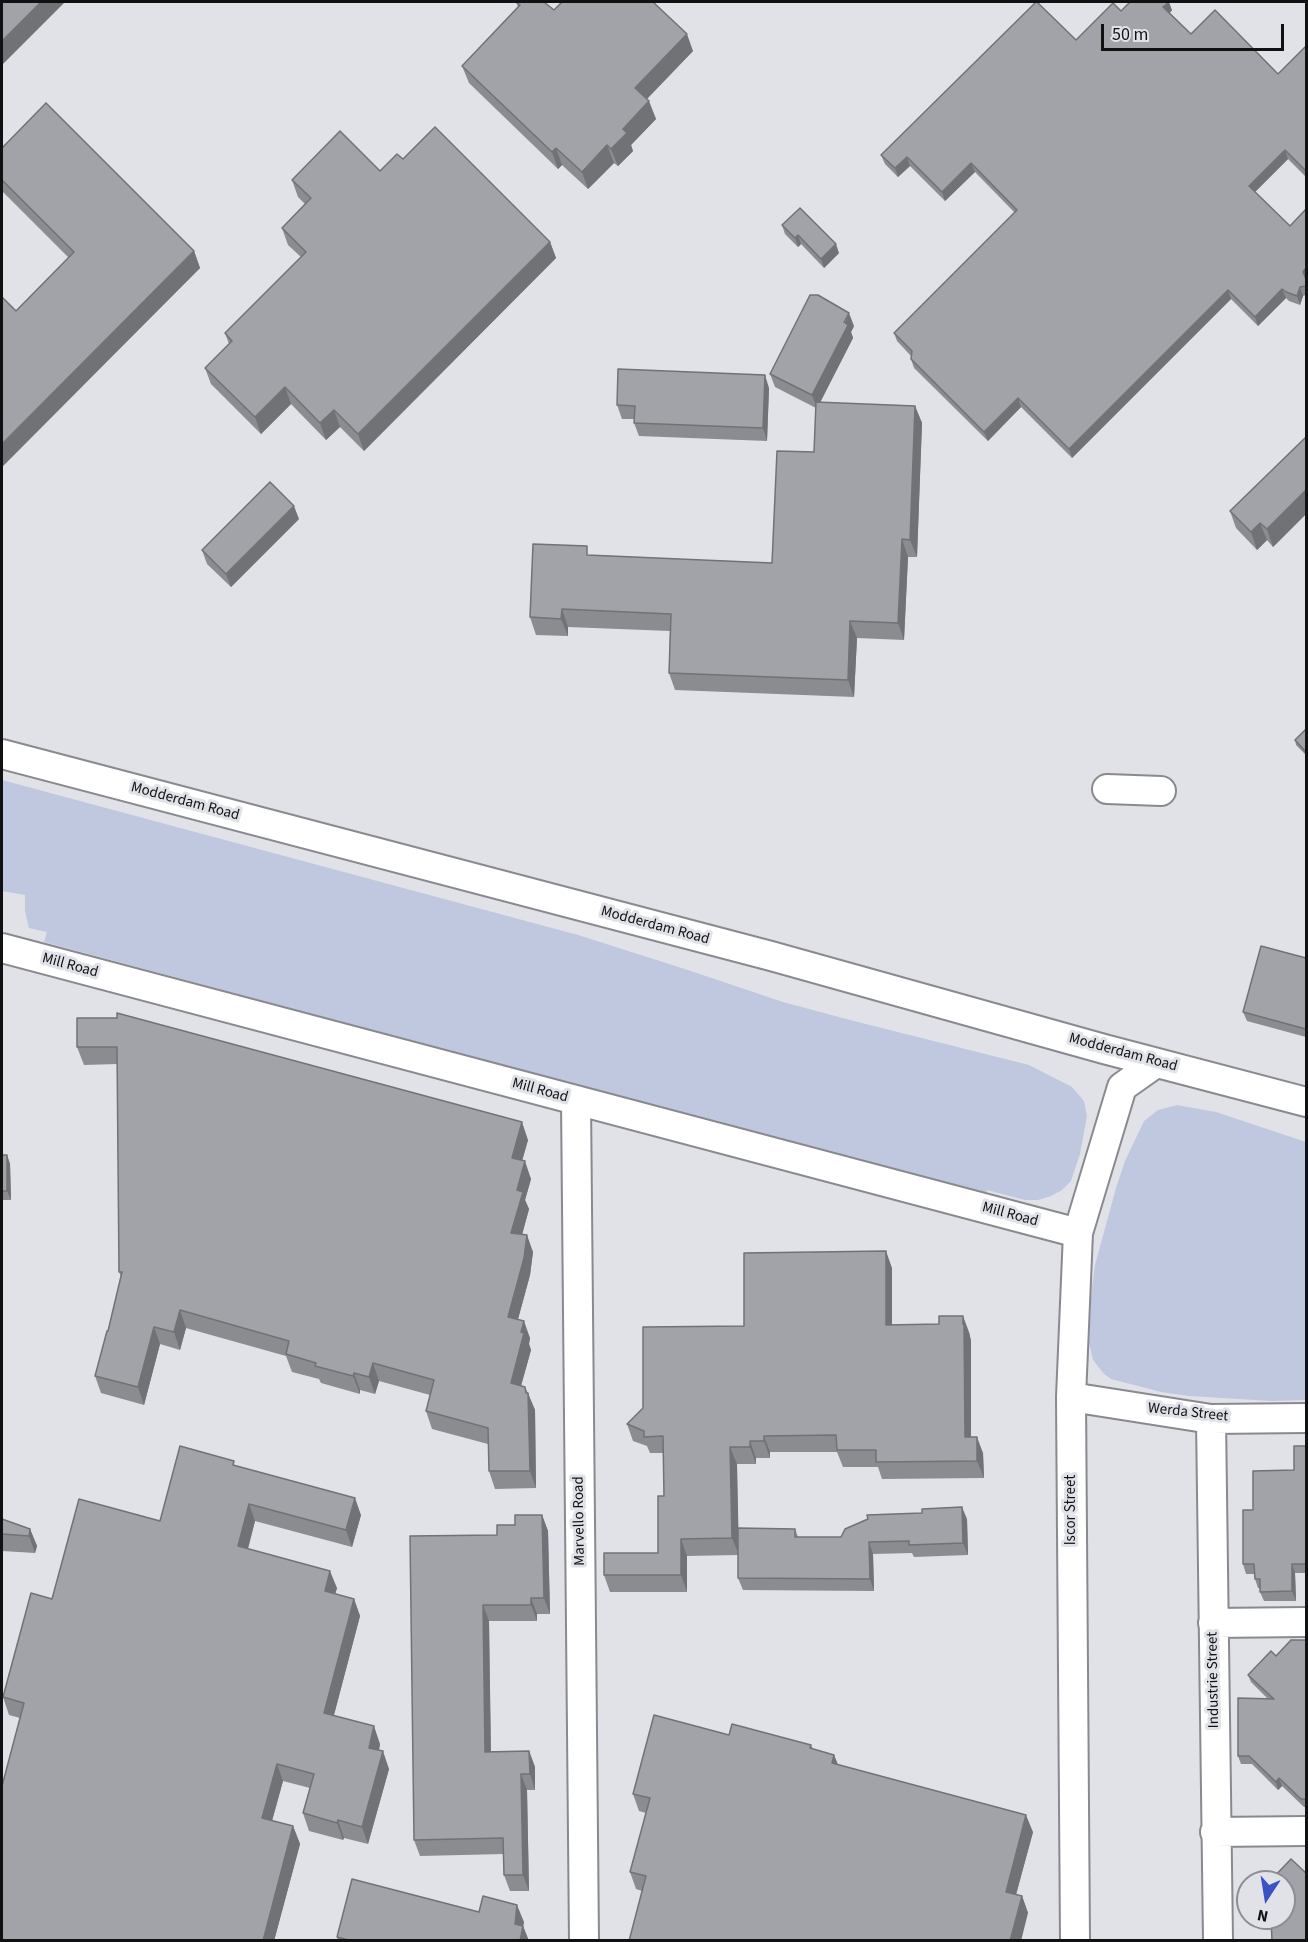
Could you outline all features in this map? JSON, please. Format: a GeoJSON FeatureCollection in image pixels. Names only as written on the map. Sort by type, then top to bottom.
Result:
{"type":"FeatureCollection","features":[{"type":"Feature","properties":{"kind":"street","name":"Modderdam Road"},"geometry":{"type":"LineString","coordinates":[[2,754],[771,956],[1155,1063],[1306,1102]]}},
{"type":"Feature","properties":{"kind":"street"},"geometry":{"type":"LineString","coordinates":[[1107,789],[1161,791]]}},
{"type":"Feature","properties":{"kind":"street","name":"Mill Road"},"geometry":{"type":"LineString","coordinates":[[2,948],[1078,1233]]}},
{"type":"Feature","properties":{"kind":"street"},"geometry":{"type":"LineString","coordinates":[[1104,1049],[1122,1087],[1155,1063]]}},
{"type":"Feature","properties":{"kind":"street","name":"Iscor Street"},"geometry":{"type":"LineString","coordinates":[[1075,1941],[1071,1397],[1078,1233],[1122,1087]]}},
{"type":"Feature","properties":{"kind":"street","name":"Marvello Road"},"geometry":{"type":"LineString","coordinates":[[576,1101],[584,1941]]}},
{"type":"Feature","properties":{"kind":"street","name":"Werda Street"},"geometry":{"type":"LineString","coordinates":[[1071,1397],[1210,1419],[1306,1418]]}},
{"type":"Feature","properties":{"kind":"street","name":"Industrie Street"},"geometry":{"type":"LineString","coordinates":[[1210,1419],[1218,1941]]}},
{"type":"Feature","properties":{"kind":"street"},"geometry":{"type":"LineString","coordinates":[[1213,1623],[1306,1622]]}},
{"type":"Feature","properties":{"kind":"street"},"geometry":{"type":"LineString","coordinates":[[1215,1832],[1306,1831]]}},
{"type":"Feature","properties":{"kind":"shaded area"},"geometry":{"type":"Polygon","coordinates":[[[2,780],[578,935],[783,1002],[1029,1065],[1072,1087],[1084,1101],[1087,1116],[1080,1154],[1071,1181],[1062,1190],[1038,1200],[1025,1200],[987,1190],[986,1195],[44,942],[47,932],[29,928],[25,911],[25,895],[2,891],[2,780]]]}},
{"type":"Feature","properties":{"kind":"shaded area"},"geometry":{"type":"Polygon","coordinates":[[[1177,1105],[1216,1112],[1306,1142],[1306,1400],[1271,1401],[1161,1392],[1111,1379],[1093,1360],[1089,1343],[1095,1265],[1116,1188],[1125,1161],[1144,1121],[1158,1110],[1177,1105]]]}},
{"type":"Feature","properties":{"kind":"building"},"geometry":{"type":"Polygon","coordinates":[[[2,2],[41,2],[2,41],[2,2]]]}},
{"type":"Feature","properties":{"kind":"building"},"geometry":{"type":"Polygon","coordinates":[[[516,2],[544,2],[554,10],[562,2],[653,2],[687,34],[635,88],[649,101],[623,129],[627,133],[611,149],[607,145],[582,172],[556,148],[552,152],[462,66],[520,5],[516,2]]]}},
{"type":"Feature","properties":{"kind":"building"},"geometry":{"type":"Polygon","coordinates":[[[1036,2],[1076,40],[1113,3],[1121,11],[1130,2],[1169,2],[1163,7],[1191,34],[1215,10],[1278,74],[1306,46],[1306,171],[1285,150],[1249,186],[1290,226],[1306,209],[1306,268],[1303,272],[1306,286],[1300,287],[1297,296],[1282,289],[1255,317],[1228,290],[1069,449],[1018,398],[984,432],[911,359],[912,351],[894,333],[1017,210],[971,163],[942,192],[907,157],[895,168],[881,155],[1036,2]]]}},
{"type":"Feature","properties":{"kind":"building"},"geometry":{"type":"Polygon","coordinates":[[[46,103],[194,251],[2,444],[2,297],[16,311],[74,252],[2,180],[2,148],[46,103]]]}},
{"type":"Feature","properties":{"kind":"building"},"geometry":{"type":"Polygon","coordinates":[[[435,127],[550,242],[358,434],[334,410],[320,423],[285,387],[255,417],[205,368],[232,341],[225,333],[306,252],[282,228],[311,198],[292,180],[340,131],[380,171],[397,154],[403,159],[435,127]]]}},
{"type":"Feature","properties":{"kind":"building"},"geometry":{"type":"Polygon","coordinates":[[[800,208],[836,244],[821,259],[798,235],[795,238],[782,225],[800,208]]]}},
{"type":"Feature","properties":{"kind":"building"},"geometry":{"type":"Polygon","coordinates":[[[810,295],[818,295],[849,313],[844,322],[848,325],[812,395],[770,374],[810,295]]]}},
{"type":"Feature","properties":{"kind":"building"},"geometry":{"type":"Polygon","coordinates":[[[618,369],[765,375],[763,428],[634,423],[635,406],[617,405],[618,369]]]}},
{"type":"Feature","properties":{"kind":"building"},"geometry":{"type":"Polygon","coordinates":[[[816,402],[915,406],[910,540],[902,539],[898,623],[850,621],[848,680],[669,673],[671,614],[562,609],[561,619],[530,617],[533,544],[587,546],[587,555],[772,563],[777,451],[814,452],[816,402]]]}},
{"type":"Feature","properties":{"kind":"building"},"geometry":{"type":"Polygon","coordinates":[[[1306,437],[1306,490],[1267,529],[1260,523],[1251,532],[1230,511],[1306,437]]]}},
{"type":"Feature","properties":{"kind":"building"},"geometry":{"type":"Polygon","coordinates":[[[270,482],[294,506],[226,574],[202,550],[270,482]]]}},
{"type":"Feature","properties":{"kind":"building"},"geometry":{"type":"Polygon","coordinates":[[[1306,729],[1306,752],[1295,740],[1306,729]]]}},
{"type":"Feature","properties":{"kind":"building"},"geometry":{"type":"Polygon","coordinates":[[[1261,946],[1306,958],[1306,1029],[1243,1012],[1261,946]]]}},
{"type":"Feature","properties":{"kind":"building"},"geometry":{"type":"Polygon","coordinates":[[[117,1013],[522,1122],[512,1158],[525,1161],[517,1190],[523,1192],[511,1233],[527,1235],[524,1258],[508,1317],[524,1321],[521,1332],[524,1333],[511,1383],[525,1387],[528,1393],[530,1471],[489,1471],[488,1428],[426,1411],[434,1380],[373,1363],[369,1377],[354,1373],[353,1376],[315,1366],[316,1363],[286,1354],[289,1341],[180,1310],[174,1332],[154,1327],[138,1387],[95,1376],[122,1272],[119,1272],[117,1047],[77,1047],[77,1018],[117,1018],[117,1013]]]}},
{"type":"Feature","properties":{"kind":"building"},"geometry":{"type":"Polygon","coordinates":[[[2,1155],[7,1155],[7,1191],[2,1191],[2,1155]]]}},
{"type":"Feature","properties":{"kind":"building"},"geometry":{"type":"Polygon","coordinates":[[[886,1251],[886,1325],[939,1324],[939,1316],[963,1316],[965,1437],[977,1437],[977,1461],[876,1462],[876,1450],[837,1450],[836,1435],[764,1436],[764,1441],[750,1441],[750,1447],[730,1447],[732,1538],[681,1539],[681,1575],[604,1575],[604,1553],[658,1553],[658,1496],[664,1496],[663,1436],[644,1437],[644,1431],[627,1424],[643,1408],[643,1327],[744,1326],[744,1253],[886,1251]]]}},
{"type":"Feature","properties":{"kind":"building"},"geometry":{"type":"Polygon","coordinates":[[[180,1446],[234,1461],[233,1465],[355,1498],[346,1530],[249,1504],[238,1546],[330,1571],[325,1591],[354,1599],[324,1713],[374,1726],[369,1748],[383,1751],[362,1827],[338,1820],[337,1823],[303,1813],[314,1774],[277,1764],[262,1818],[293,1826],[263,1941],[2,1941],[2,1786],[24,1703],[3,1697],[31,1593],[52,1599],[79,1499],[160,1521],[180,1446]]]}},
{"type":"Feature","properties":{"kind":"building"},"geometry":{"type":"Polygon","coordinates":[[[1294,1446],[1306,1446],[1306,1564],[1292,1564],[1292,1591],[1260,1592],[1260,1579],[1255,1579],[1254,1564],[1243,1564],[1243,1510],[1253,1510],[1253,1471],[1294,1470],[1294,1446]]]}},
{"type":"Feature","properties":{"kind":"building"},"geometry":{"type":"Polygon","coordinates":[[[962,1507],[963,1543],[909,1545],[909,1541],[869,1542],[870,1579],[738,1578],[738,1528],[795,1529],[795,1537],[841,1537],[845,1529],[868,1519],[867,1515],[922,1513],[922,1509],[962,1507]]]}},
{"type":"Feature","properties":{"kind":"building"},"geometry":{"type":"Polygon","coordinates":[[[515,1515],[542,1515],[544,1598],[531,1598],[531,1605],[483,1605],[485,1752],[529,1751],[530,1774],[521,1774],[523,1875],[504,1875],[503,1838],[414,1840],[410,1536],[497,1535],[497,1525],[515,1525],[515,1515]]]}},
{"type":"Feature","properties":{"kind":"building"},"geometry":{"type":"Polygon","coordinates":[[[2,1519],[30,1529],[29,1536],[2,1534],[2,1519]]]}},
{"type":"Feature","properties":{"kind":"building"},"geometry":{"type":"Polygon","coordinates":[[[1291,1640],[1306,1640],[1306,1799],[1301,1799],[1279,1778],[1276,1782],[1249,1756],[1238,1756],[1238,1698],[1274,1699],[1248,1675],[1271,1651],[1276,1656],[1291,1640]]]}},
{"type":"Feature","properties":{"kind":"building"},"geometry":{"type":"Polygon","coordinates":[[[654,1715],[729,1735],[732,1724],[811,1745],[810,1748],[834,1755],[832,1763],[1026,1815],[1006,1892],[1022,1896],[1010,1941],[629,1941],[646,1876],[630,1872],[650,1798],[633,1794],[654,1715]]]}},
{"type":"Feature","properties":{"kind":"building"},"geometry":{"type":"Polygon","coordinates":[[[1291,1859],[1306,1873],[1306,1941],[1272,1941],[1272,1930],[1296,1930],[1296,1870],[1280,1870],[1291,1859]]]}},
{"type":"Feature","properties":{"kind":"building"},"geometry":{"type":"Polygon","coordinates":[[[352,1879],[479,1912],[483,1896],[517,1905],[515,1924],[523,1926],[520,1941],[352,1941],[337,1937],[352,1879]]]}}]}
